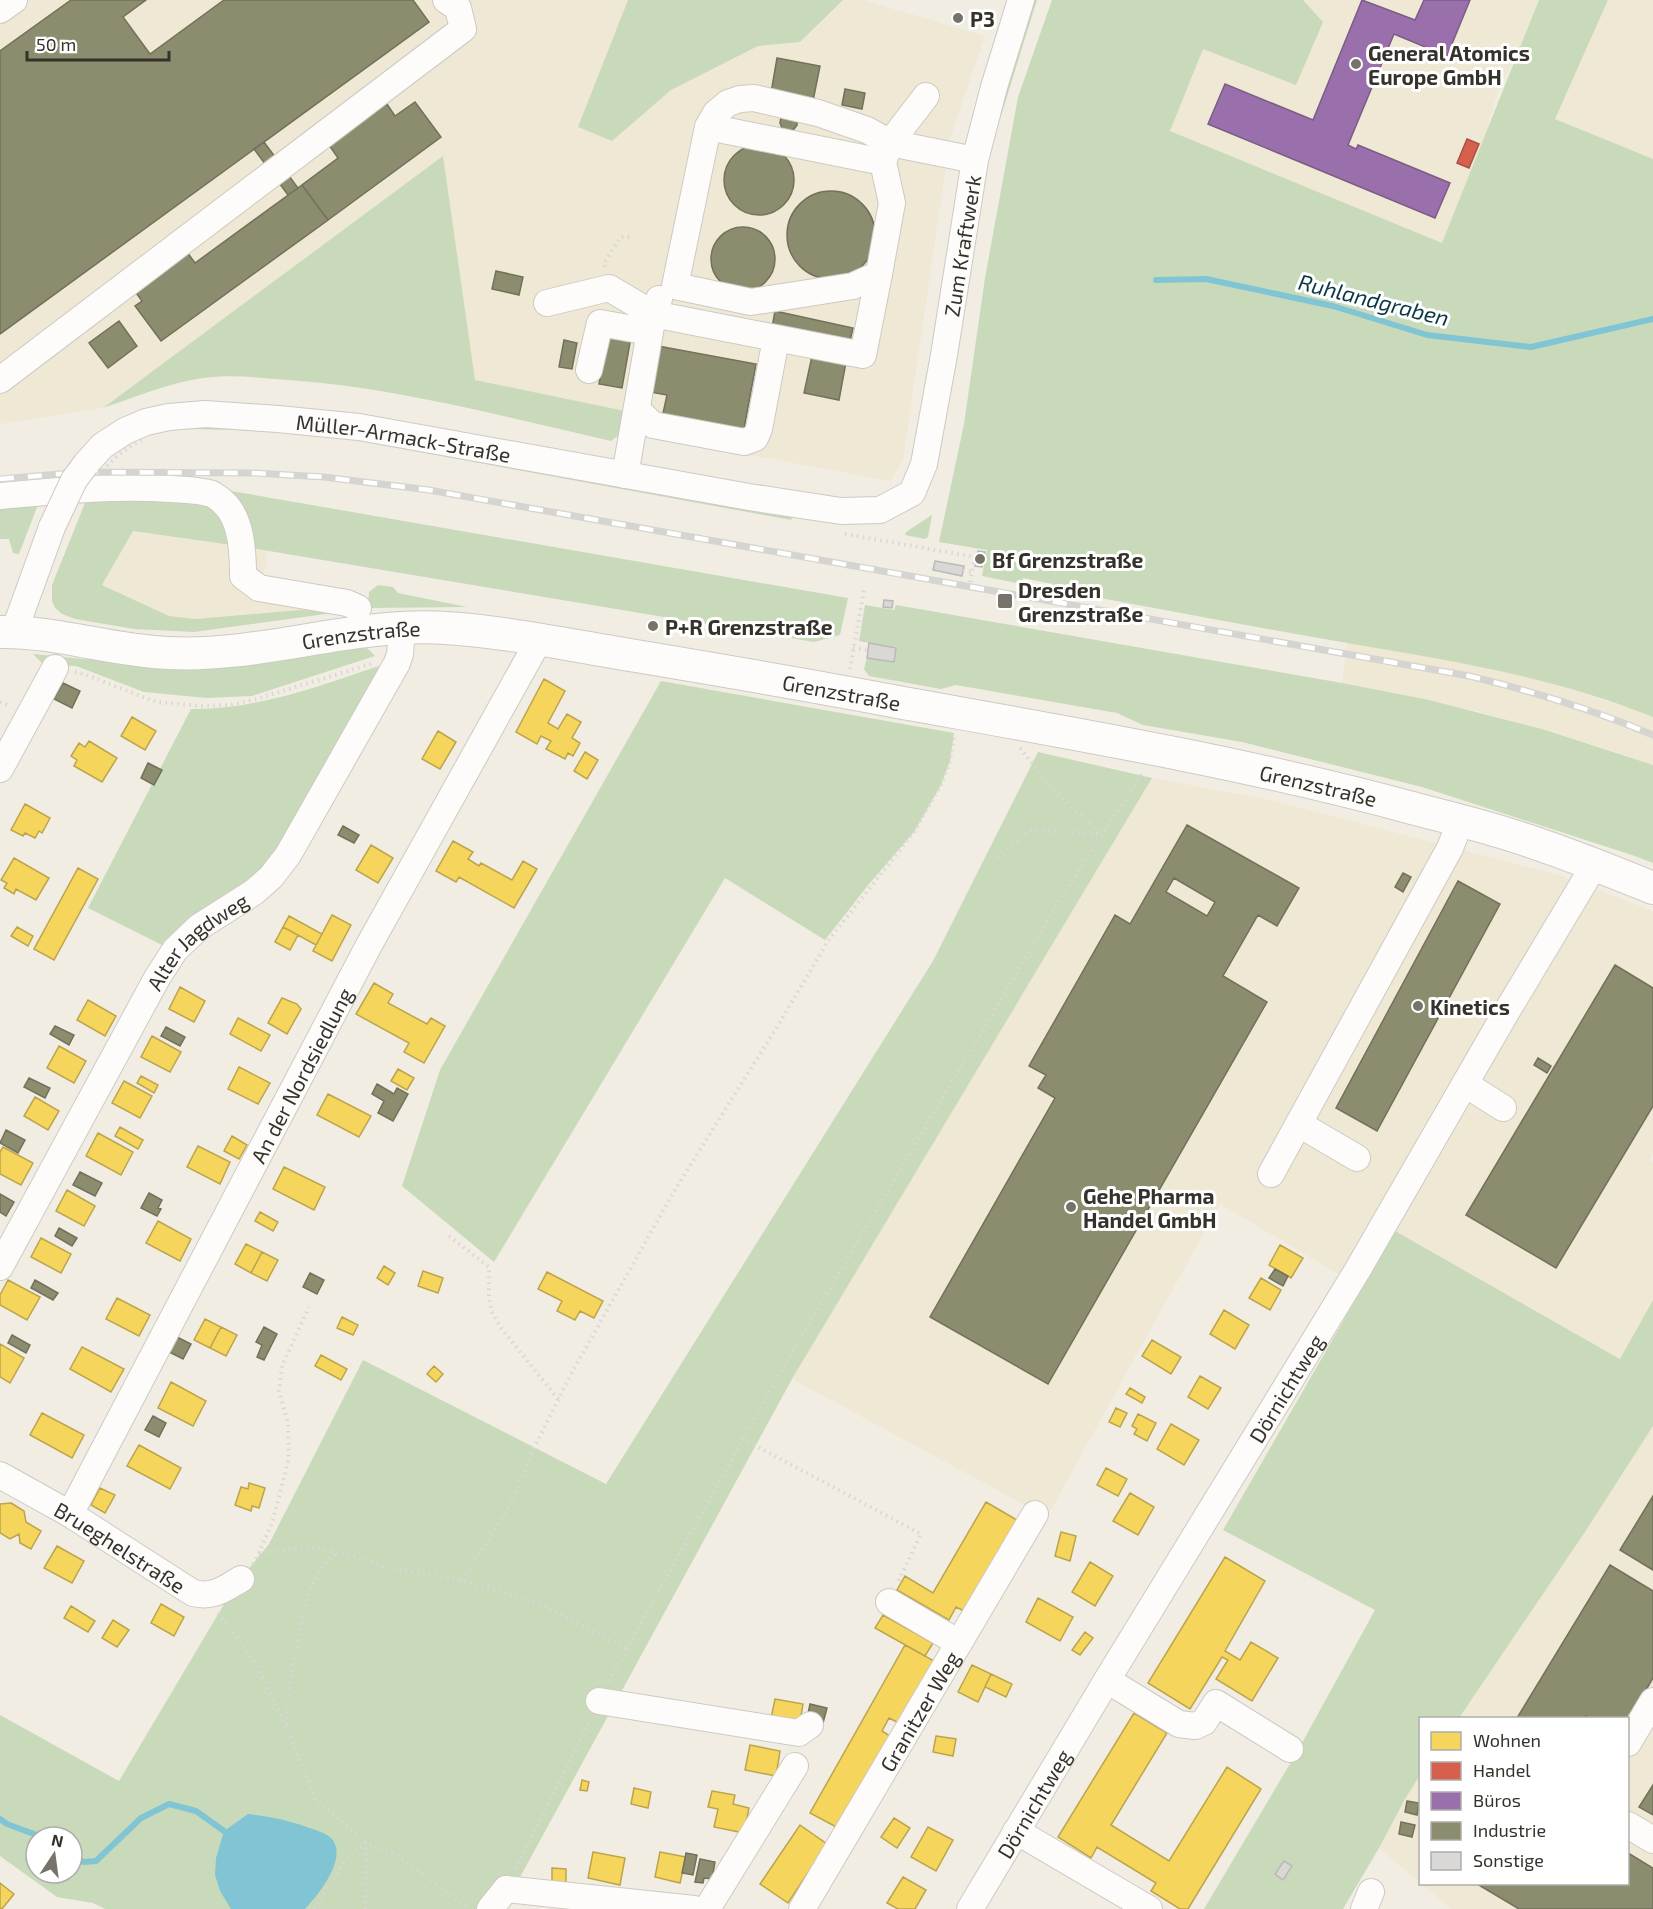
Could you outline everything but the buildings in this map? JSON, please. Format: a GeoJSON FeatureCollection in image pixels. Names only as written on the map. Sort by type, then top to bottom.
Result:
{"type":"FeatureCollection","features":[{"type":"Feature","properties":{"kind":"main road","name":"Grenzstraße"},"geometry":{"type":"LineString","coordinates":[[7,632],[167,653],[233,650],[364,631],[401,641],[424,627],[539,640],[1158,749],[1352,791],[1524,839],[1595,864],[1653,888]]}},
{"type":"Feature","properties":{"kind":"street"},"geometry":{"type":"LineString","coordinates":[[0,10],[14,0]]}},
{"type":"Feature","properties":{"kind":"street"},"geometry":{"type":"LineString","coordinates":[[0,380],[463,29],[458,8],[446,0]]}},
{"type":"Feature","properties":{"kind":"street","name":"Zum Kraftwerk"},"geometry":{"type":"LineString","coordinates":[[912,494],[924,464],[975,160],[994,87],[1021,0]]}},
{"type":"Feature","properties":{"kind":"street"},"geometry":{"type":"LineString","coordinates":[[886,152],[926,96]]}},
{"type":"Feature","properties":{"kind":"street"},"geometry":{"type":"LineString","coordinates":[[589,370],[600,323],[652,323],[776,339],[863,355],[892,203],[886,152],[867,130],[818,113],[754,98],[728,103],[716,113],[708,127],[675,286]]}},
{"type":"Feature","properties":{"kind":"street"},"geometry":{"type":"LineString","coordinates":[[708,127],[886,152],[975,160]]}},
{"type":"Feature","properties":{"kind":"street"},"geometry":{"type":"LineString","coordinates":[[625,475],[652,323],[661,293],[675,286],[752,302],[853,286],[879,274]]}},
{"type":"Feature","properties":{"kind":"street"},"geometry":{"type":"LineString","coordinates":[[547,303],[609,288],[652,323]]}},
{"type":"Feature","properties":{"kind":"street"},"geometry":{"type":"LineString","coordinates":[[637,410],[653,425],[744,442],[755,438],[759,429],[776,339]]}},
{"type":"Feature","properties":{"kind":"street","name":"Müller-Armack-Straße"},"geometry":{"type":"LineString","coordinates":[[7,632],[52,527],[80,472],[102,446],[126,431],[146,422],[169,417],[205,414],[359,427],[841,512],[880,510],[912,494]]}},
{"type":"Feature","properties":{"kind":"street"},"geometry":{"type":"LineString","coordinates":[[0,496],[148,487],[212,494],[224,502],[232,513],[243,546],[243,576],[259,588],[347,603],[358,608]]}},
{"type":"Feature","properties":{"kind":"street","name":"An der Nordsiedlung"},"geometry":{"type":"LineString","coordinates":[[70,1514],[369,945],[539,640]]}},
{"type":"Feature","properties":{"kind":"street","name":"Alter Jagdweg"},"geometry":{"type":"LineString","coordinates":[[0,1267],[157,978],[175,950],[199,927],[254,892],[271,878],[288,855],[401,641]]}},
{"type":"Feature","properties":{"kind":"street"},"geometry":{"type":"LineString","coordinates":[[0,770],[55,668]]}},
{"type":"Feature","properties":{"kind":"street"},"geometry":{"type":"LineString","coordinates":[[1271,1174],[1450,848],[1461,820]]}},
{"type":"Feature","properties":{"kind":"street","name":"Dörnichtweg"},"geometry":{"type":"LineString","coordinates":[[970,1909],[1357,1271],[1595,864]]}},
{"type":"Feature","properties":{"kind":"street"},"geometry":{"type":"LineString","coordinates":[[1465,1084],[1503,1108]]}},
{"type":"Feature","properties":{"kind":"street"},"geometry":{"type":"LineString","coordinates":[[1299,1125],[1357,1158]]}},
{"type":"Feature","properties":{"kind":"street","name":"Brueghelstraße"},"geometry":{"type":"LineString","coordinates":[[0,1476],[70,1514],[193,1593],[205,1596],[241,1579]]}},
{"type":"Feature","properties":{"kind":"street","name":"Granitzer Weg"},"geometry":{"type":"LineString","coordinates":[[802,1909],[1035,1514]]}},
{"type":"Feature","properties":{"kind":"street"},"geometry":{"type":"LineString","coordinates":[[889,1602],[959,1643]]}},
{"type":"Feature","properties":{"kind":"street"},"geometry":{"type":"LineString","coordinates":[[1107,1680],[1179,1724],[1195,1726],[1204,1722],[1216,1703],[1290,1749]]}},
{"type":"Feature","properties":{"kind":"street"},"geometry":{"type":"LineString","coordinates":[[599,1701],[799,1733],[810,1725]]}},
{"type":"Feature","properties":{"kind":"street"},"geometry":{"type":"LineString","coordinates":[[1629,1741],[1653,1701]]}},
{"type":"Feature","properties":{"kind":"street"},"geometry":{"type":"LineString","coordinates":[[707,1909],[795,1766]]}},
{"type":"Feature","properties":{"kind":"street"},"geometry":{"type":"LineString","coordinates":[[1629,1826],[1653,1840]]}},
{"type":"Feature","properties":{"kind":"street"},"geometry":{"type":"LineString","coordinates":[[1016,1832],[1149,1909]]}},
{"type":"Feature","properties":{"kind":"street"},"geometry":{"type":"LineString","coordinates":[[490,1909],[506,1888],[694,1909]]}},
{"type":"Feature","properties":{"kind":"path"},"geometry":{"type":"LineString","coordinates":[[609,288],[604,263],[621,237],[634,237]]}},
{"type":"Feature","properties":{"kind":"path"},"geometry":{"type":"LineString","coordinates":[[893,542],[975,556],[970,583]]}},
{"type":"Feature","properties":{"kind":"path"},"geometry":{"type":"LineString","coordinates":[[963,571],[972,572]]}},
{"type":"Feature","properties":{"kind":"path"},"geometry":{"type":"LineString","coordinates":[[856,694],[859,679],[850,668],[864,590]]}},
{"type":"Feature","properties":{"kind":"path"},"geometry":{"type":"LineString","coordinates":[[55,668],[84,674],[156,702],[201,706],[220,705],[253,700],[401,641]]}},
{"type":"Feature","properties":{"kind":"path"},"geometry":{"type":"LineString","coordinates":[[853,648],[868,650]]}},
{"type":"Feature","properties":{"kind":"path"},"geometry":{"type":"LineString","coordinates":[[462,1580],[509,1508],[558,1399],[673,1192],[828,941],[914,832],[941,785],[950,761],[957,712]]}},
{"type":"Feature","properties":{"kind":"path"},"geometry":{"type":"LineString","coordinates":[[1004,721],[1013,740],[1052,789],[1102,834]]}},
{"type":"Feature","properties":{"kind":"path"},"geometry":{"type":"LineString","coordinates":[[506,1888],[626,1648],[780,1373],[1061,898],[1158,749]]}},
{"type":"Feature","properties":{"kind":"path"},"geometry":{"type":"LineString","coordinates":[[998,857],[1030,830],[1102,834]]}},
{"type":"Feature","properties":{"kind":"path"},"geometry":{"type":"LineString","coordinates":[[449,1236],[489,1267],[489,1299],[492,1312],[501,1328],[558,1399]]}},
{"type":"Feature","properties":{"kind":"path"},"geometry":{"type":"LineString","coordinates":[[241,1579],[259,1553],[273,1520],[289,1458],[288,1423],[279,1391],[282,1366],[309,1307]]}},
{"type":"Feature","properties":{"kind":"path"},"geometry":{"type":"LineString","coordinates":[[743,1439],[921,1534],[889,1602]]}},
{"type":"Feature","properties":{"kind":"path"},"geometry":{"type":"LineString","coordinates":[[259,1553],[310,1547],[351,1555],[385,1567],[462,1580],[542,1605],[626,1648]]}},
{"type":"Feature","properties":{"kind":"path"},"geometry":{"type":"LineString","coordinates":[[287,1729],[286,1703],[303,1607],[319,1572],[337,1552]]}},
{"type":"Feature","properties":{"kind":"path"},"geometry":{"type":"LineString","coordinates":[[205,1596],[255,1662],[287,1729],[316,1800],[366,1843],[398,1856],[469,1909]]}},
{"type":"Feature","properties":{"kind":"path"},"geometry":{"type":"LineString","coordinates":[[314,1909],[345,1860],[366,1843]]}},
{"type":"Feature","properties":{"kind":"path"},"geometry":{"type":"LineString","coordinates":[[365,1909],[366,1843]]}},
{"type":"Feature","properties":{"kind":"shaded area"},"geometry":{"type":"Polygon","coordinates":[[[0,0],[628,0],[611,141],[671,90],[758,46],[800,42],[843,0],[863,0],[985,36],[950,139],[903,460],[890,481],[641,435],[625,411],[475,380],[443,157],[103,408],[0,424],[0,0]]]}},
{"type":"Feature","properties":{"kind":"shaded area"},"geometry":{"type":"Polygon","coordinates":[[[1289,0],[1547,0],[1499,87],[1453,250],[1165,133],[1203,49],[1289,0]]]}},
{"type":"Feature","properties":{"kind":"shaded area"},"geometry":{"type":"Polygon","coordinates":[[[1608,0],[1653,0],[1653,159],[1555,119],[1608,0]]]}},
{"type":"Feature","properties":{"kind":"shaded area"},"geometry":{"type":"Polygon","coordinates":[[[133,531],[268,551],[263,578],[336,607],[195,619],[169,616],[102,585],[133,531]]]}},
{"type":"Feature","properties":{"kind":"shaded area"},"geometry":{"type":"Polygon","coordinates":[[[1347,642],[1472,664],[1547,682],[1653,717],[1653,765],[1477,711],[1342,683],[1347,642]]]}},
{"type":"Feature","properties":{"kind":"shaded area"},"geometry":{"type":"Polygon","coordinates":[[[1152,778],[1270,800],[1559,875],[1653,911],[1653,1153],[1650,1159],[1653,1162],[1653,1300],[1620,1359],[1396,1232],[1362,1288],[1220,1204],[1047,1517],[792,1379],[1152,778]]]}},
{"type":"Feature","properties":{"kind":"shaded area"},"geometry":{"type":"Polygon","coordinates":[[[1653,1426],[1653,1909],[1451,1909],[1422,1885],[1629,1885],[1629,1717],[1460,1717],[1585,1532],[1653,1426]]]}},
{"type":"Feature","properties":{"kind":"shaded area"},"geometry":{"type":"Polygon","coordinates":[[[1419,1777],[1419,1882],[1379,1848],[1419,1777]]]}},
{"type":"Feature","properties":{"kind":"green space"},"geometry":{"type":"Polygon","coordinates":[[[628,0],[843,0],[800,42],[758,46],[671,90],[612,141],[578,127],[628,0]]]}},
{"type":"Feature","properties":{"kind":"green space"},"geometry":{"type":"Polygon","coordinates":[[[1031,0],[1037,0],[1000,119],[996,115],[1031,0]]]}},
{"type":"Feature","properties":{"kind":"green space"},"geometry":{"type":"Polygon","coordinates":[[[1052,0],[1303,0],[1323,22],[1296,85],[1203,49],[1170,131],[1442,243],[1539,0],[1608,0],[1555,119],[1653,159],[1653,717],[1575,690],[1494,670],[1052,589],[1053,584],[1023,578],[1022,584],[982,576],[987,550],[939,542],[964,424],[985,278],[1018,97],[1052,0]]]}},
{"type":"Feature","properties":{"kind":"green space"},"geometry":{"type":"Polygon","coordinates":[[[443,156],[475,380],[625,411],[622,433],[611,441],[411,396],[330,384],[246,377],[224,376],[190,380],[103,408],[443,156]]]}},
{"type":"Feature","properties":{"kind":"green space"},"geometry":{"type":"Polygon","coordinates":[[[185,424],[276,425],[794,514],[791,520],[327,435],[190,429],[185,424]]]}},
{"type":"Feature","properties":{"kind":"green space"},"geometry":{"type":"Polygon","coordinates":[[[231,491],[848,598],[840,635],[814,642],[251,548],[248,517],[231,491]]]}},
{"type":"Feature","properties":{"kind":"green space"},"geometry":{"type":"Polygon","coordinates":[[[89,493],[187,496],[220,512],[231,545],[133,531],[102,585],[169,616],[195,619],[336,607],[347,611],[194,632],[134,629],[75,619],[62,614],[55,608],[52,601],[52,585],[89,493]]]}},
{"type":"Feature","properties":{"kind":"green space"},"geometry":{"type":"Polygon","coordinates":[[[39,502],[19,554],[13,553],[9,539],[0,539],[0,505],[39,502]]]}},
{"type":"Feature","properties":{"kind":"green space"},"geometry":{"type":"Polygon","coordinates":[[[932,515],[928,537],[925,539],[905,535],[906,532],[932,515]]]}},
{"type":"Feature","properties":{"kind":"green space"},"geometry":{"type":"Polygon","coordinates":[[[378,585],[393,587],[398,593],[467,607],[368,608],[369,592],[378,585]]]}},
{"type":"Feature","properties":{"kind":"green space"},"geometry":{"type":"Polygon","coordinates":[[[865,605],[894,610],[896,605],[1429,700],[1542,729],[1653,765],[1653,863],[1422,787],[1242,742],[1143,725],[1117,713],[956,685],[941,689],[869,676],[864,669],[867,658],[893,662],[896,648],[859,641],[865,605]]]}},
{"type":"Feature","properties":{"kind":"green space"},"geometry":{"type":"Polygon","coordinates":[[[356,645],[366,647],[375,656],[252,696],[207,698],[144,692],[76,666],[43,664],[33,654],[104,661],[356,645]]]}},
{"type":"Feature","properties":{"kind":"green space"},"geometry":{"type":"Polygon","coordinates":[[[379,666],[377,682],[299,819],[255,881],[164,946],[88,908],[191,709],[239,706],[263,701],[310,689],[379,666]]]}},
{"type":"Feature","properties":{"kind":"green space"},"geometry":{"type":"Polygon","coordinates":[[[661,681],[954,733],[950,761],[941,785],[914,832],[825,940],[725,878],[494,1262],[402,1186],[440,1070],[661,681]]]}},
{"type":"Feature","properties":{"kind":"green space"},"geometry":{"type":"Polygon","coordinates":[[[1038,752],[1152,778],[792,1379],[519,1879],[478,1909],[105,1909],[93,1903],[57,1897],[40,1885],[84,1885],[84,1825],[24,1825],[24,1873],[0,1856],[0,1715],[119,1781],[236,1584],[269,1544],[363,1360],[606,1484],[933,961],[1038,752]]]}},
{"type":"Feature","properties":{"kind":"green space"},"geometry":{"type":"Polygon","coordinates":[[[1395,1231],[1620,1359],[1653,1300],[1653,1426],[1585,1532],[1460,1717],[1419,1717],[1419,1777],[1343,1909],[1204,1909],[1297,1752],[1375,1610],[1223,1530],[1395,1231]]]}},
{"type":"Feature","properties":{"kind":"water"},"geometry":{"type":"Polygon","coordinates":[[[248,1814],[292,1822],[321,1832],[332,1839],[336,1847],[334,1866],[317,1895],[305,1909],[231,1909],[220,1891],[215,1875],[216,1858],[224,1831],[248,1814]]]}},
{"type":"Feature","properties":{"kind":"waterway","name":"Ruhlandgraben"},"geometry":{"type":"LineString","coordinates":[[1156,280],[1206,279],[1333,306],[1427,335],[1531,347],[1653,319]]}},
{"type":"Feature","properties":{"kind":"waterway"},"geometry":{"type":"LineString","coordinates":[[84,1862],[96,1861],[141,1818],[169,1804],[196,1811],[224,1831]]}},
{"type":"Feature","properties":{"kind":"waterway"},"geometry":{"type":"LineString","coordinates":[[0,1819],[24,1830]]}},
{"type":"Feature","properties":{"kind":"railway"},"geometry":{"type":"LineString","coordinates":[[0,479],[83,472],[253,473],[324,477],[429,490],[1469,676],[1562,702],[1653,735]]}},
{"type":"Feature","properties":{"kind":"place","name":"P3"},"geometry":{"type":"Point","coordinates":[958,18]}},
{"type":"Feature","properties":{"kind":"place","name":"General Atomics Europe GmbH"},"geometry":{"type":"Point","coordinates":[1356,64]}},
{"type":"Feature","properties":{"kind":"place","name":"Bf Grenzstraße"},"geometry":{"type":"Point","coordinates":[980,559]}},
{"type":"Feature","properties":{"kind":"place","name":"Dresden Grenzstraße"},"geometry":{"type":"Point","coordinates":[1005,601]}},
{"type":"Feature","properties":{"kind":"place","name":"P+R Grenzstraße"},"geometry":{"type":"Point","coordinates":[653,626]}},
{"type":"Feature","properties":{"kind":"place","name":"Kinetics"},"geometry":{"type":"Point","coordinates":[1418,1006]}},
{"type":"Feature","properties":{"kind":"place","name":"Gehe Pharma Handel GmbH"},"geometry":{"type":"Point","coordinates":[1071,1207]}}]}
